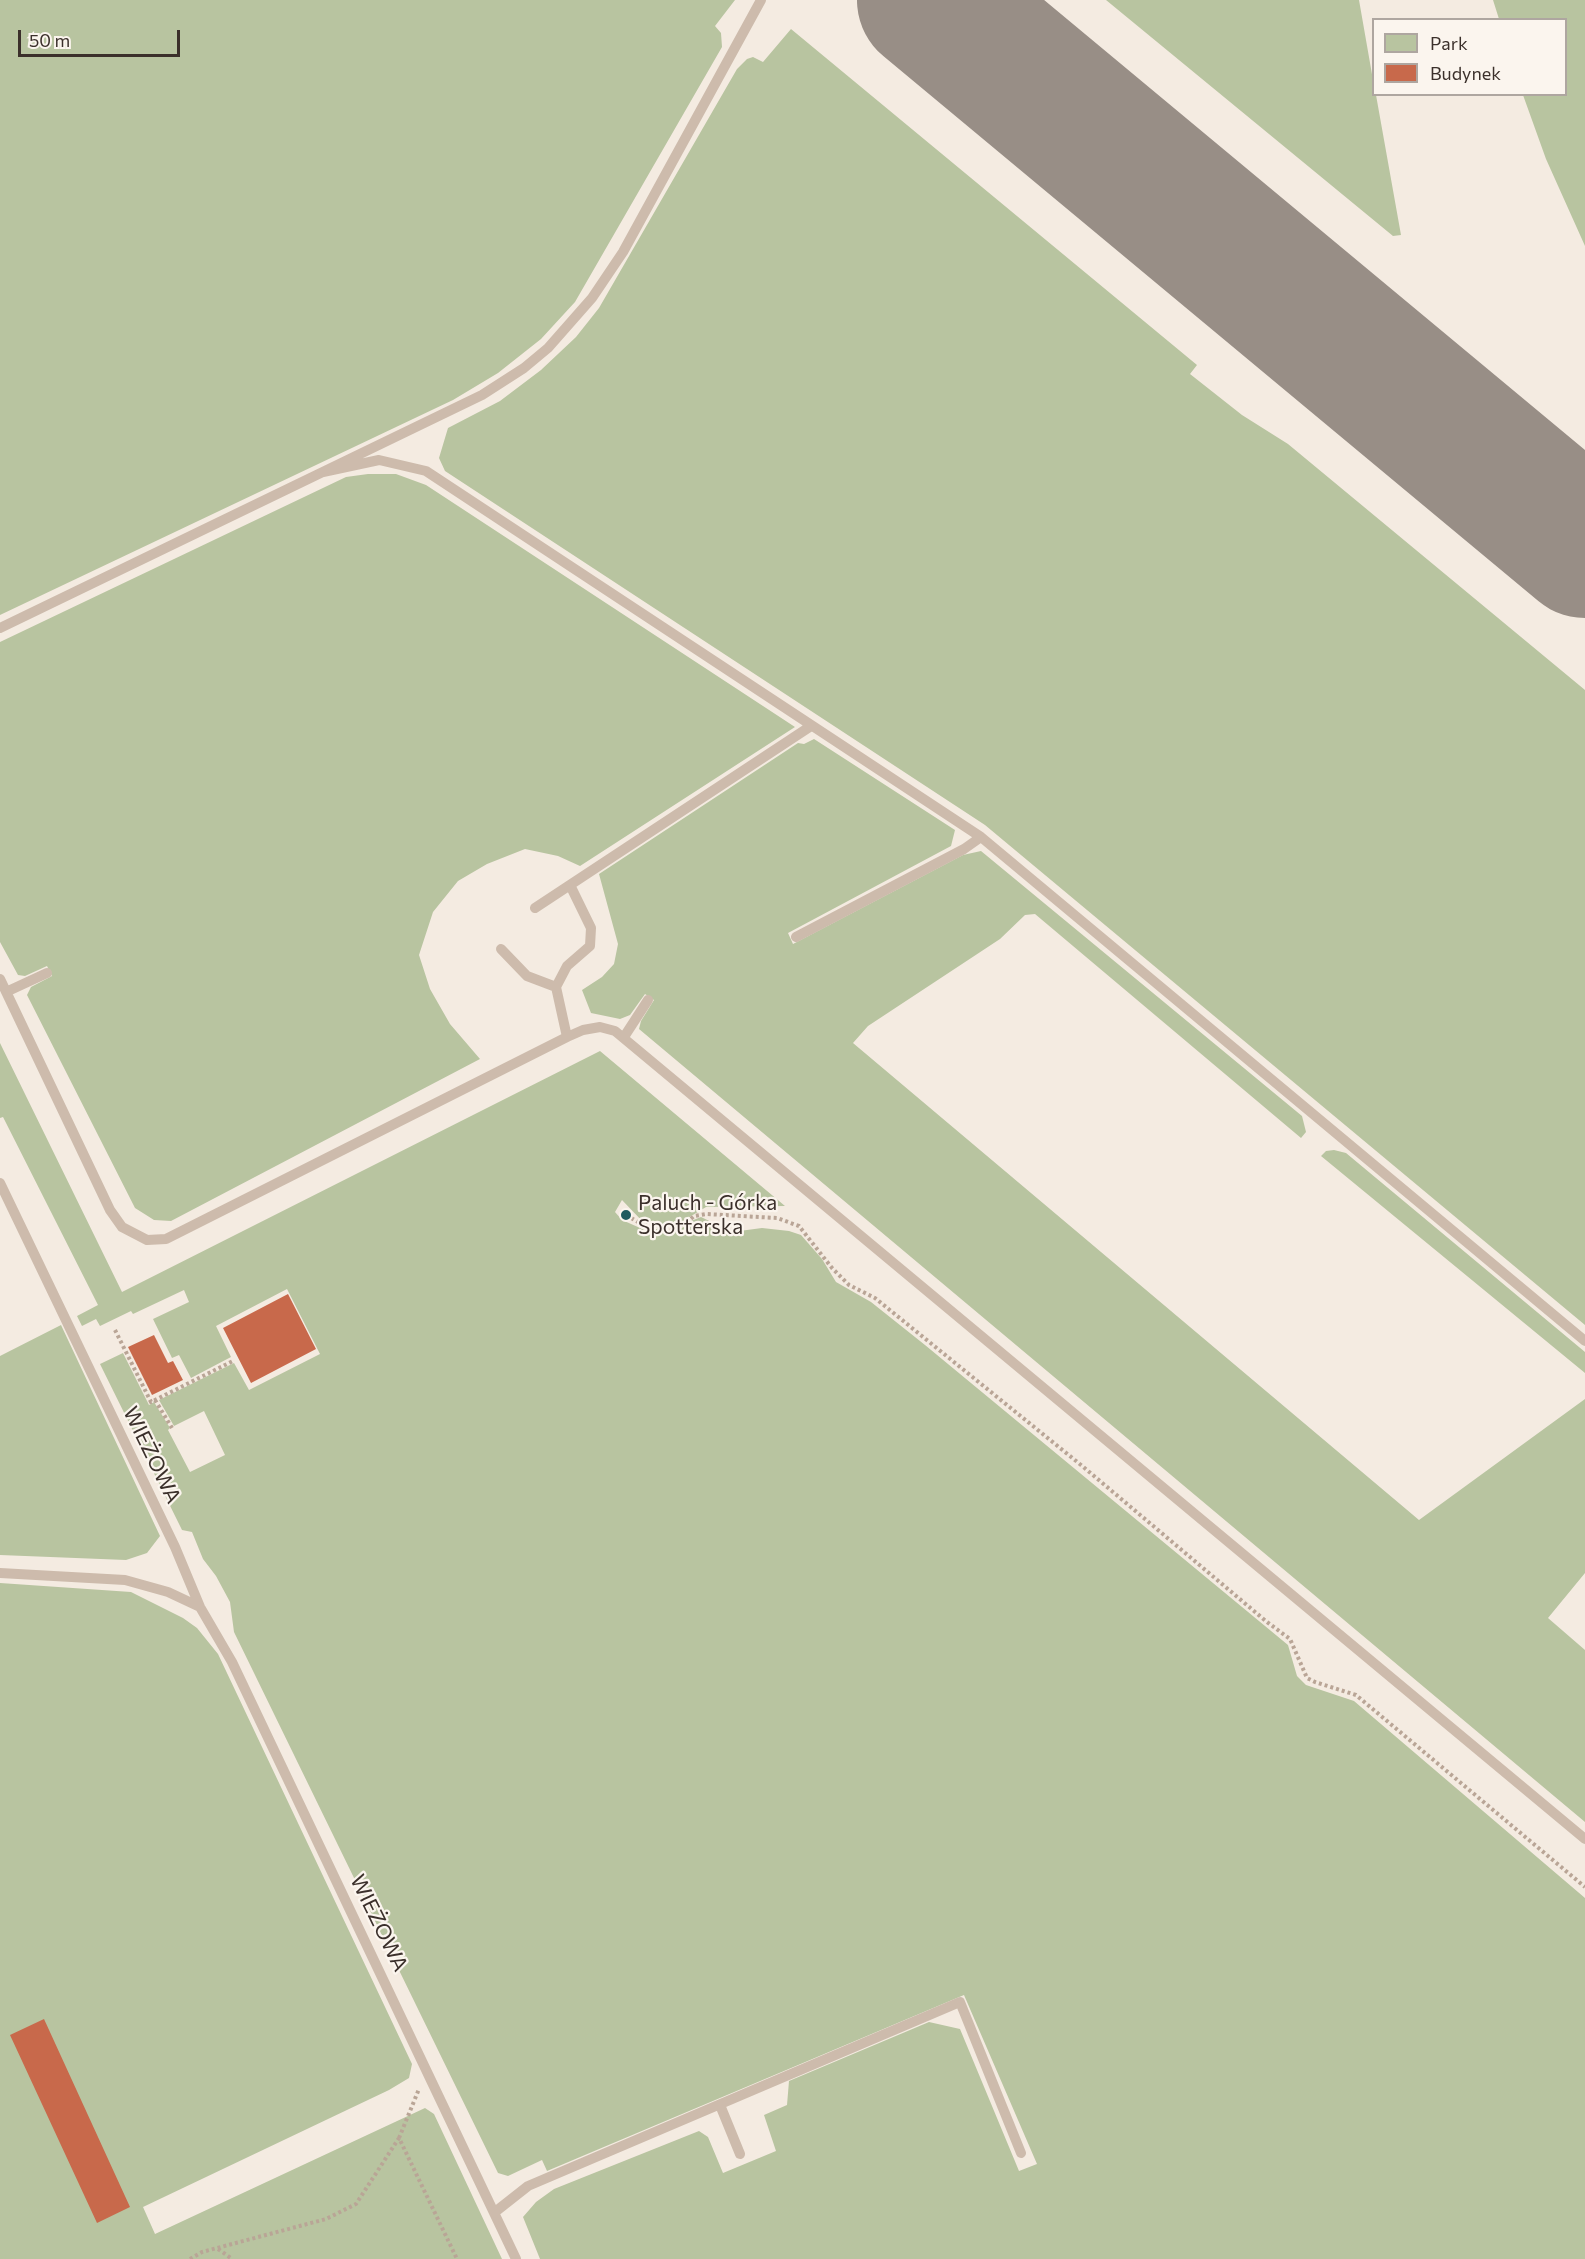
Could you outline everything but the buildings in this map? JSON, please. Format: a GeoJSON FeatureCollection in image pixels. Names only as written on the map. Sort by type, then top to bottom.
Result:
{"type":"FeatureCollection","features":[{"type":"Feature","properties":{"kind":"lane"},"geometry":{"type":"LineString","coordinates":[[0,628],[482,395],[524,368],[566,329],[592,298],[623,252],[761,0]]}},
{"type":"Feature","properties":{"kind":"lane"},"geometry":{"type":"LineString","coordinates":[[323,472],[379,460],[426,471],[981,837],[1585,1341]]}},
{"type":"Feature","properties":{"kind":"lane"},"geometry":{"type":"LineString","coordinates":[[535,908],[811,726]]}},
{"type":"Feature","properties":{"kind":"lane"},"geometry":{"type":"LineString","coordinates":[[796,937],[963,849],[981,837]]}},
{"type":"Feature","properties":{"kind":"lane"},"geometry":{"type":"LineString","coordinates":[[567,1037],[556,987],[567,966],[590,946],[591,928],[570,885]]}},
{"type":"Feature","properties":{"kind":"lane"},"geometry":{"type":"LineString","coordinates":[[501,949],[527,976],[556,987]]}},
{"type":"Feature","properties":{"kind":"lane"},"geometry":{"type":"LineString","coordinates":[[6,992],[46,973]]}},
{"type":"Feature","properties":{"kind":"lane"},"geometry":{"type":"LineString","coordinates":[[0,979],[110,1210],[122,1227],[147,1240],[166,1239],[567,1037],[583,1030],[600,1027],[615,1031],[1585,1839]]}},
{"type":"Feature","properties":{"kind":"lane"},"geometry":{"type":"LineString","coordinates":[[624,1037],[648,1000]]}},
{"type":"Feature","properties":{"kind":"lane","name":"WIEŻOWA"},"geometry":{"type":"LineString","coordinates":[[0,1183],[175,1547],[200,1607],[231,1662],[516,2259]]}},
{"type":"Feature","properties":{"kind":"lane"},"geometry":{"type":"LineString","coordinates":[[0,1573],[125,1580],[168,1592],[200,1607]]}},
{"type":"Feature","properties":{"kind":"lane"},"geometry":{"type":"LineString","coordinates":[[495,2212],[528,2186],[960,2002],[1021,2153]]}},
{"type":"Feature","properties":{"kind":"lane"},"geometry":{"type":"LineString","coordinates":[[720,2104],[740,2154]]}},
{"type":"Feature","properties":{"kind":"path"},"geometry":{"type":"LineString","coordinates":[[626,1215],[648,1228],[654,1226],[671,1229],[685,1224],[699,1214],[777,1218],[799,1226],[832,1268],[849,1285],[884,1305],[1290,1639],[1307,1678],[1315,1683],[1356,1695],[1585,1887]]}},
{"type":"Feature","properties":{"kind":"path"},"geometry":{"type":"LineString","coordinates":[[115,1330],[151,1402],[233,1361]]}},
{"type":"Feature","properties":{"kind":"path"},"geometry":{"type":"LineString","coordinates":[[155,1400],[172,1428]]}},
{"type":"Feature","properties":{"kind":"path"},"geometry":{"type":"LineString","coordinates":[[190,2259],[202,2252],[326,2219],[356,2204],[399,2139],[427,2069]]}},
{"type":"Feature","properties":{"kind":"path"},"geometry":{"type":"LineString","coordinates":[[399,2139],[457,2259]]}},
{"type":"Feature","properties":{"kind":"path"},"geometry":{"type":"LineString","coordinates":[[218,2248],[232,2259]]}},
{"type":"Feature","properties":{"kind":"green space"},"geometry":{"type":"Polygon","coordinates":[[[0,0],[735,0],[715,26],[721,33],[722,47],[575,302],[541,339],[498,373],[453,400],[0,615],[0,0]]]}},
{"type":"Feature","properties":{"kind":"green space"},"geometry":{"type":"Polygon","coordinates":[[[1106,0],[1359,0],[1372,74],[1372,96],[1376,96],[1401,235],[1393,236],[1106,0]]]}},
{"type":"Feature","properties":{"kind":"green space"},"geometry":{"type":"Polygon","coordinates":[[[1493,0],[1585,0],[1585,246],[1546,159],[1523,96],[1567,96],[1567,18],[1499,18],[1493,0]]]}},
{"type":"Feature","properties":{"kind":"green space"},"geometry":{"type":"Polygon","coordinates":[[[791,29],[1197,365],[1190,374],[1242,415],[1288,444],[1585,690],[1585,1325],[985,825],[445,471],[439,458],[448,428],[500,401],[541,370],[576,337],[599,308],[737,69],[747,59],[753,57],[763,62],[791,29]]]}},
{"type":"Feature","properties":{"kind":"green space"},"geometry":{"type":"Polygon","coordinates":[[[396,474],[426,485],[795,727],[580,866],[558,856],[525,849],[487,864],[458,881],[433,912],[419,955],[430,989],[450,1024],[480,1059],[171,1221],[154,1220],[135,1208],[27,995],[31,987],[52,976],[47,966],[25,976],[18,975],[0,942],[0,642],[346,477],[396,474]]]}},
{"type":"Feature","properties":{"kind":"green space"},"geometry":{"type":"Polygon","coordinates":[[[814,739],[955,830],[951,846],[788,933],[793,944],[963,855],[981,851],[1302,1116],[1306,1132],[1301,1138],[1035,914],[1025,915],[1000,939],[868,1026],[853,1043],[1419,1520],[1585,1399],[1585,1573],[1548,1618],[1585,1650],[1585,1822],[639,1029],[641,1021],[654,1000],[645,994],[630,1015],[620,1019],[591,1013],[582,990],[602,977],[614,964],[618,944],[599,874],[798,743],[804,744],[814,739]]]}},
{"type":"Feature","properties":{"kind":"green space"},"geometry":{"type":"Polygon","coordinates":[[[0,1043],[122,1292],[600,1051],[785,1206],[706,1207],[678,1224],[649,1224],[644,1223],[622,1200],[615,1212],[622,1220],[647,1231],[656,1229],[668,1233],[687,1226],[691,1221],[701,1217],[732,1232],[762,1228],[789,1231],[801,1235],[822,1259],[836,1282],[871,1302],[925,1345],[1288,1645],[1297,1676],[1306,1685],[1354,1701],[1585,1898],[1585,2259],[540,2259],[523,2217],[536,2202],[554,2189],[699,2131],[708,2137],[723,2173],[776,2151],[764,2115],[787,2105],[789,2081],[929,2022],[960,2029],[1019,2171],[1037,2164],[964,1995],[547,2171],[542,2160],[508,2176],[498,2173],[234,1632],[230,1602],[216,1576],[203,1559],[192,1532],[182,1530],[100,1364],[123,1353],[149,1405],[154,1402],[170,1428],[168,1430],[190,1472],[225,1455],[204,1411],[174,1426],[159,1400],[234,1363],[249,1390],[320,1354],[287,1289],[216,1326],[231,1357],[191,1378],[179,1355],[172,1358],[153,1319],[189,1302],[184,1290],[133,1314],[131,1311],[100,1326],[96,1319],[82,1326],[77,1316],[98,1305],[3,1117],[0,1118],[0,1043]]]}},
{"type":"Feature","properties":{"kind":"green space"},"geometry":{"type":"Polygon","coordinates":[[[1326,1151],[1346,1153],[1585,1352],[1585,1373],[1321,1156],[1326,1151]]]}},
{"type":"Feature","properties":{"kind":"green space"},"geometry":{"type":"Polygon","coordinates":[[[61,1325],[160,1536],[147,1553],[126,1560],[0,1555],[0,1356],[61,1325]]]}},
{"type":"Feature","properties":{"kind":"green space"},"geometry":{"type":"Polygon","coordinates":[[[0,1583],[131,1592],[183,1618],[197,1628],[218,1654],[412,2064],[409,2078],[389,2090],[143,2207],[155,2234],[425,2108],[434,2114],[502,2259],[0,2259],[0,1583]]]}},
{"type":"Feature","properties":{"kind":"runway"},"geometry":{"type":"LineString","coordinates":[[930,0],[1585,545]]}},
{"type":"Feature","properties":{"kind":"place","name":"Paluch - Górka Spotterska"},"geometry":{"type":"Point","coordinates":[626,1215]}}]}
